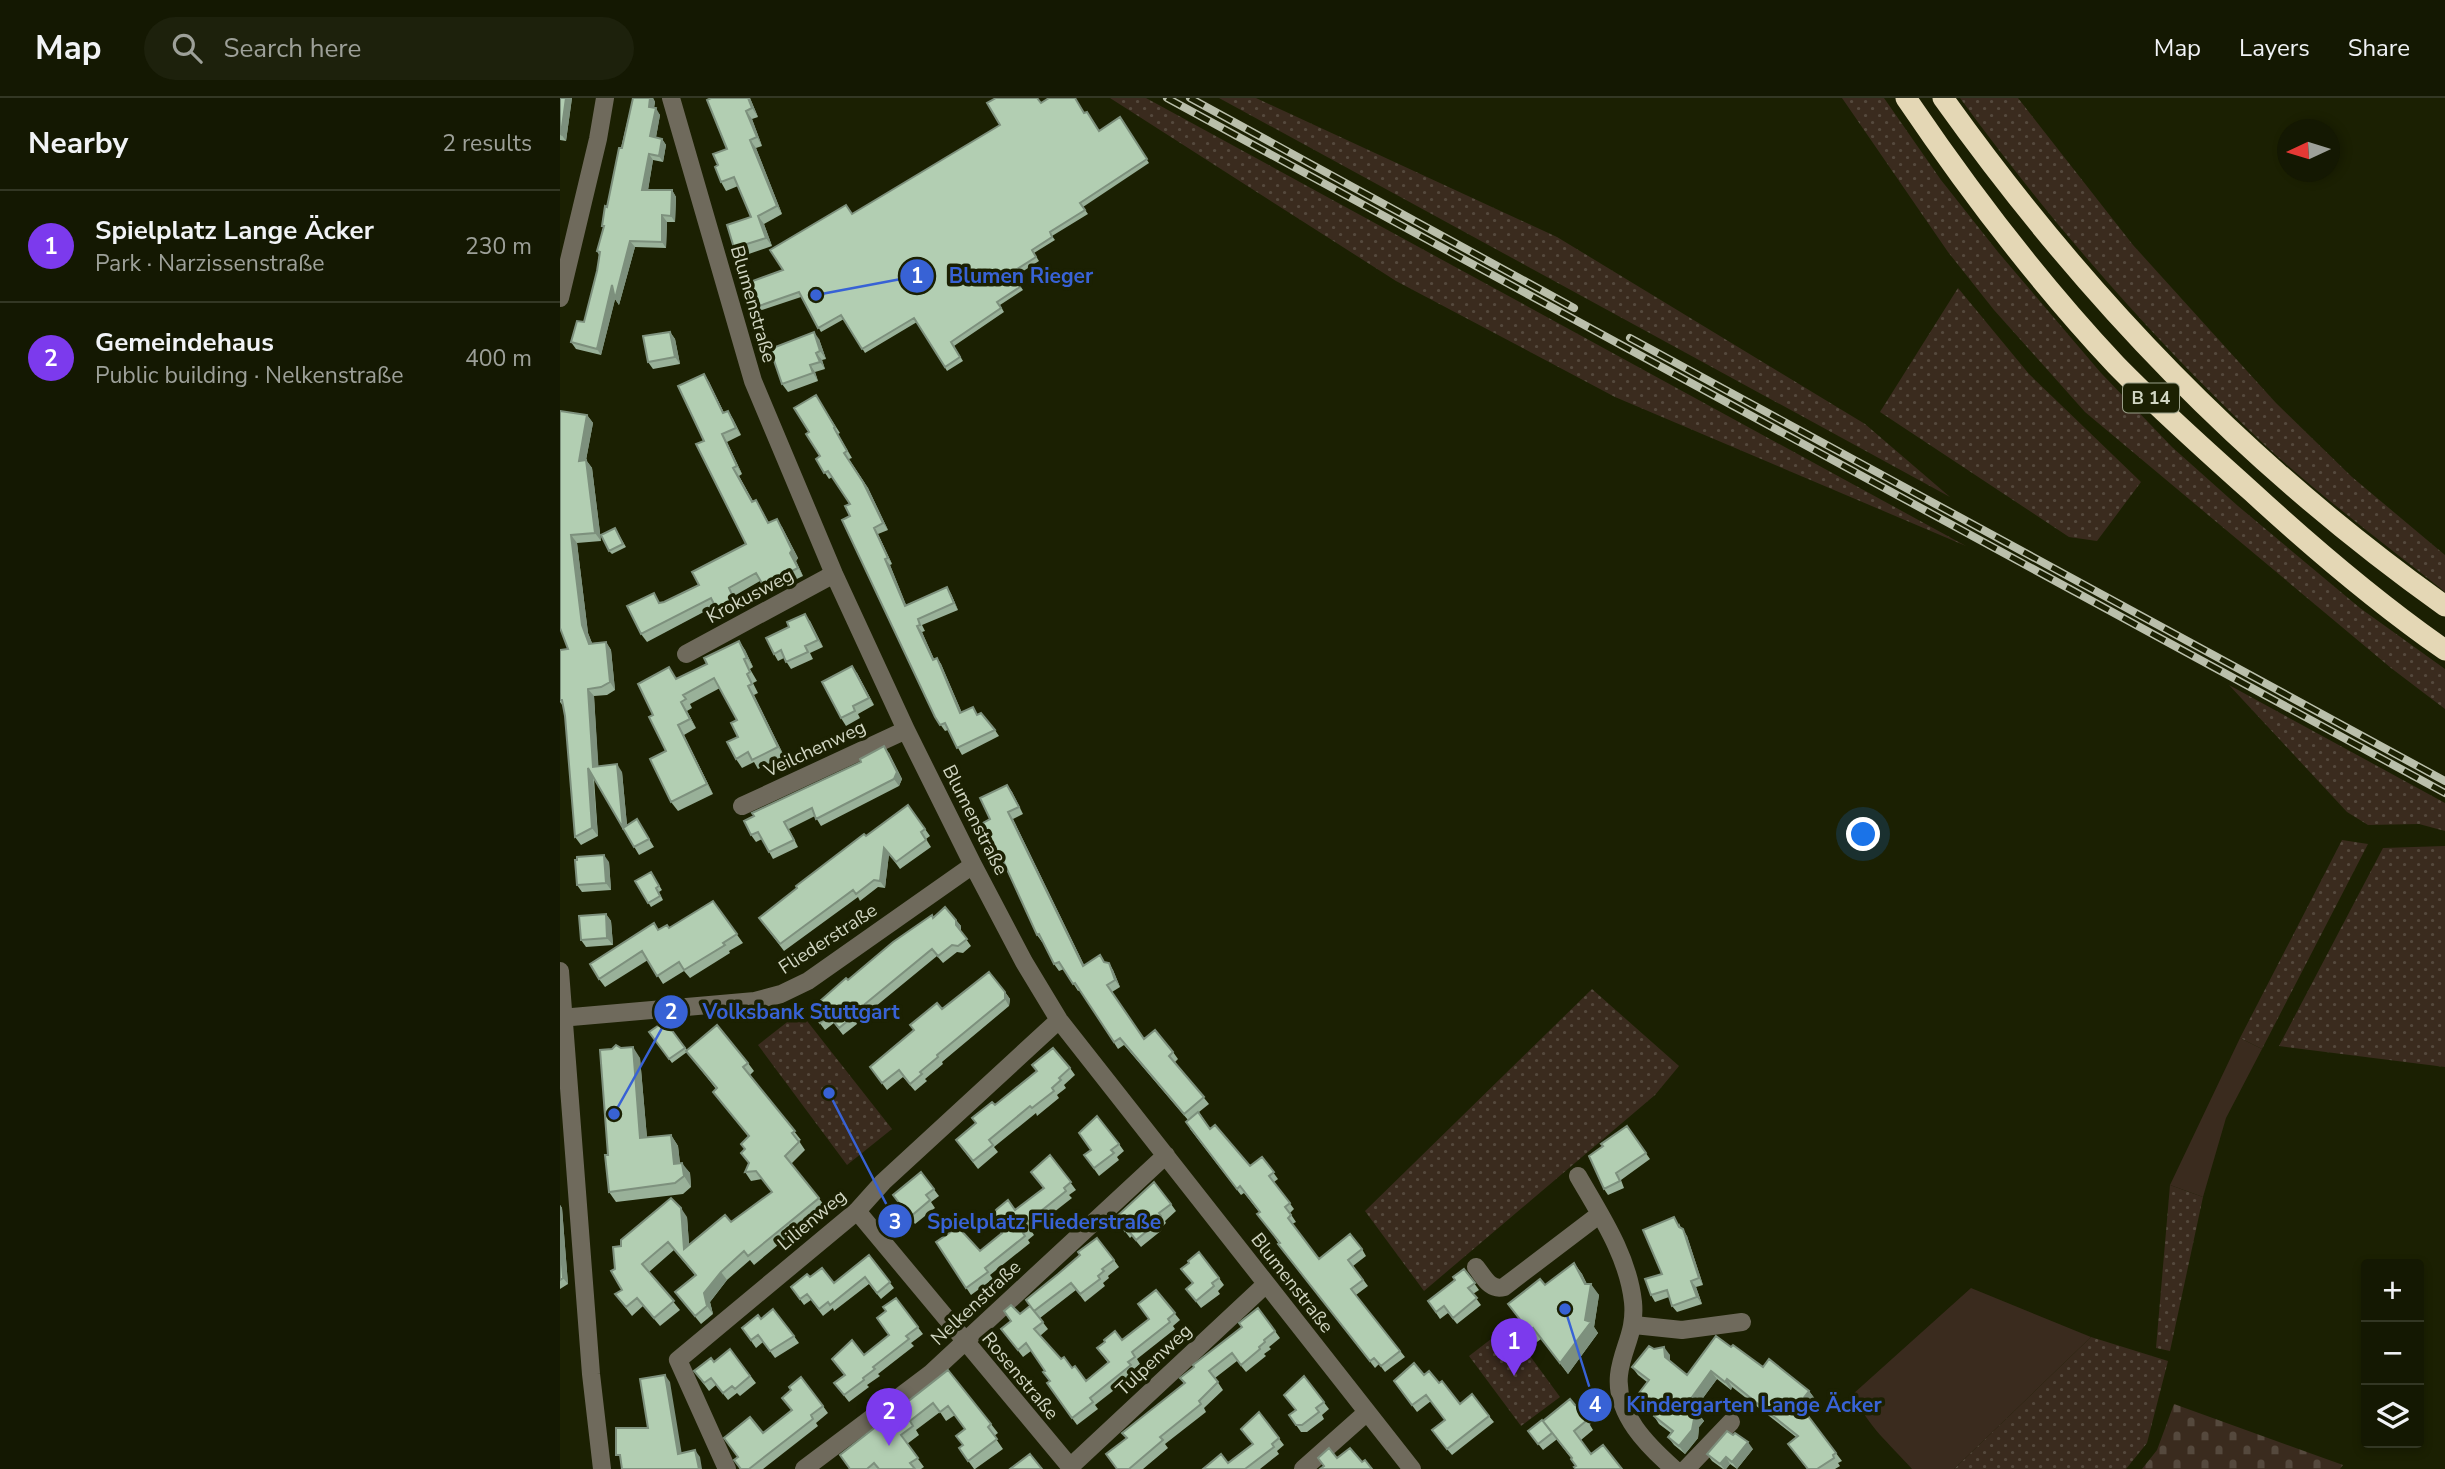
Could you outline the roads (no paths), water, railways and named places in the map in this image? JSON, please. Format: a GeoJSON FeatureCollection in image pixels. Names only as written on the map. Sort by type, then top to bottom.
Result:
{"type":"FeatureCollection","features":[{"type":"Feature","properties":{"kind":"highway","name":"B 14"},"geometry":{"type":"LineString","coordinates":[[1906,98],[2016,247],[2118,366],[2323,557],[2445,650]]}},
{"type":"Feature","properties":{"kind":"highway","name":"B 14"},"geometry":{"type":"LineString","coordinates":[[1943,98],[2008,187],[2061,253],[2125,326],[2199,402],[2276,474],[2401,575],[2445,606]]}},
{"type":"Feature","properties":{"kind":"street"},"geometry":{"type":"LineString","coordinates":[[560,298],[598,139],[605,98]]}},
{"type":"Feature","properties":{"kind":"street","name":"Blumenstraße"},"geometry":{"type":"LineString","coordinates":[[671,98],[753,381],[834,575],[906,730],[1024,962],[1059,1020],[1412,1469]]}},
{"type":"Feature","properties":{"kind":"street","name":"Krokusweg"},"geometry":{"type":"LineString","coordinates":[[686,654],[834,575]]}},
{"type":"Feature","properties":{"kind":"street","name":"Veilchenweg"},"geometry":{"type":"LineString","coordinates":[[741,806],[906,730]]}},
{"type":"Feature","properties":{"kind":"street","name":"Fliederstraße"},"geometry":{"type":"LineString","coordinates":[[562,1018],[723,1006],[781,994],[808,981],[973,865]]}},
{"type":"Feature","properties":{"kind":"street"},"geometry":{"type":"LineString","coordinates":[[560,971],[601,1469]]}},
{"type":"Feature","properties":{"kind":"street","name":"Lilienweg"},"geometry":{"type":"LineString","coordinates":[[727,1469],[678,1360],[857,1211],[883,1182],[1059,1020]]}},
{"type":"Feature","properties":{"kind":"street","name":"Nelkenstraße"},"geometry":{"type":"LineString","coordinates":[[804,1469],[930,1374],[1166,1155]]}},
{"type":"Feature","properties":{"kind":"street"},"geometry":{"type":"LineString","coordinates":[[1578,1176],[1620,1252],[1630,1283],[1634,1325],[1619,1375],[1626,1411],[1649,1446],[1674,1469]]}},
{"type":"Feature","properties":{"kind":"street","name":"Rosenstraße"},"geometry":{"type":"LineString","coordinates":[[857,1211],[1071,1468]]}},
{"type":"Feature","properties":{"kind":"street"},"geometry":{"type":"LineString","coordinates":[[1476,1267],[1492,1287],[1504,1287],[1600,1213]]}},
{"type":"Feature","properties":{"kind":"street","name":"Tulpenweg"},"geometry":{"type":"LineString","coordinates":[[1071,1468],[1266,1284]]}},
{"type":"Feature","properties":{"kind":"street"},"geometry":{"type":"LineString","coordinates":[[1634,1325],[1682,1330],[1742,1322]]}},
{"type":"Feature","properties":{"kind":"street"},"geometry":{"type":"LineString","coordinates":[[1303,1469],[1366,1413]]}},
{"type":"Feature","properties":{"kind":"street"},"geometry":{"type":"LineString","coordinates":[[1686,1469],[1731,1422]]}},
{"type":"Feature","properties":{"kind":"railway"},"geometry":{"type":"LineString","coordinates":[[1167,98],[2445,793]]}},
{"type":"Feature","properties":{"kind":"railway"},"geometry":{"type":"LineString","coordinates":[[1190,98],[1574,308]]}},
{"type":"Feature","properties":{"kind":"railway"},"geometry":{"type":"LineString","coordinates":[[1630,338],[2445,781]]}},
{"type":"Feature","properties":{"kind":"place","name":"Blumen Rieger"},"geometry":{"type":"Point","coordinates":[816,295]}},
{"type":"Feature","properties":{"kind":"place","name":"Spielplatz Fliederstraße"},"geometry":{"type":"Point","coordinates":[829,1093]}},
{"type":"Feature","properties":{"kind":"place","name":"Volksbank Stuttgart"},"geometry":{"type":"Point","coordinates":[614,1114]}},
{"type":"Feature","properties":{"kind":"place","name":"Kindergarten Lange Äcker"},"geometry":{"type":"Point","coordinates":[1565,1309]}},
{"type":"Feature","properties":{"kind":"place","name":"Spielplatz Lange Äcker"},"geometry":{"type":"Point","coordinates":[1514,1376]}},
{"type":"Feature","properties":{"kind":"place","name":"Gemeindehaus"},"geometry":{"type":"Point","coordinates":[889,1446]}}]}
